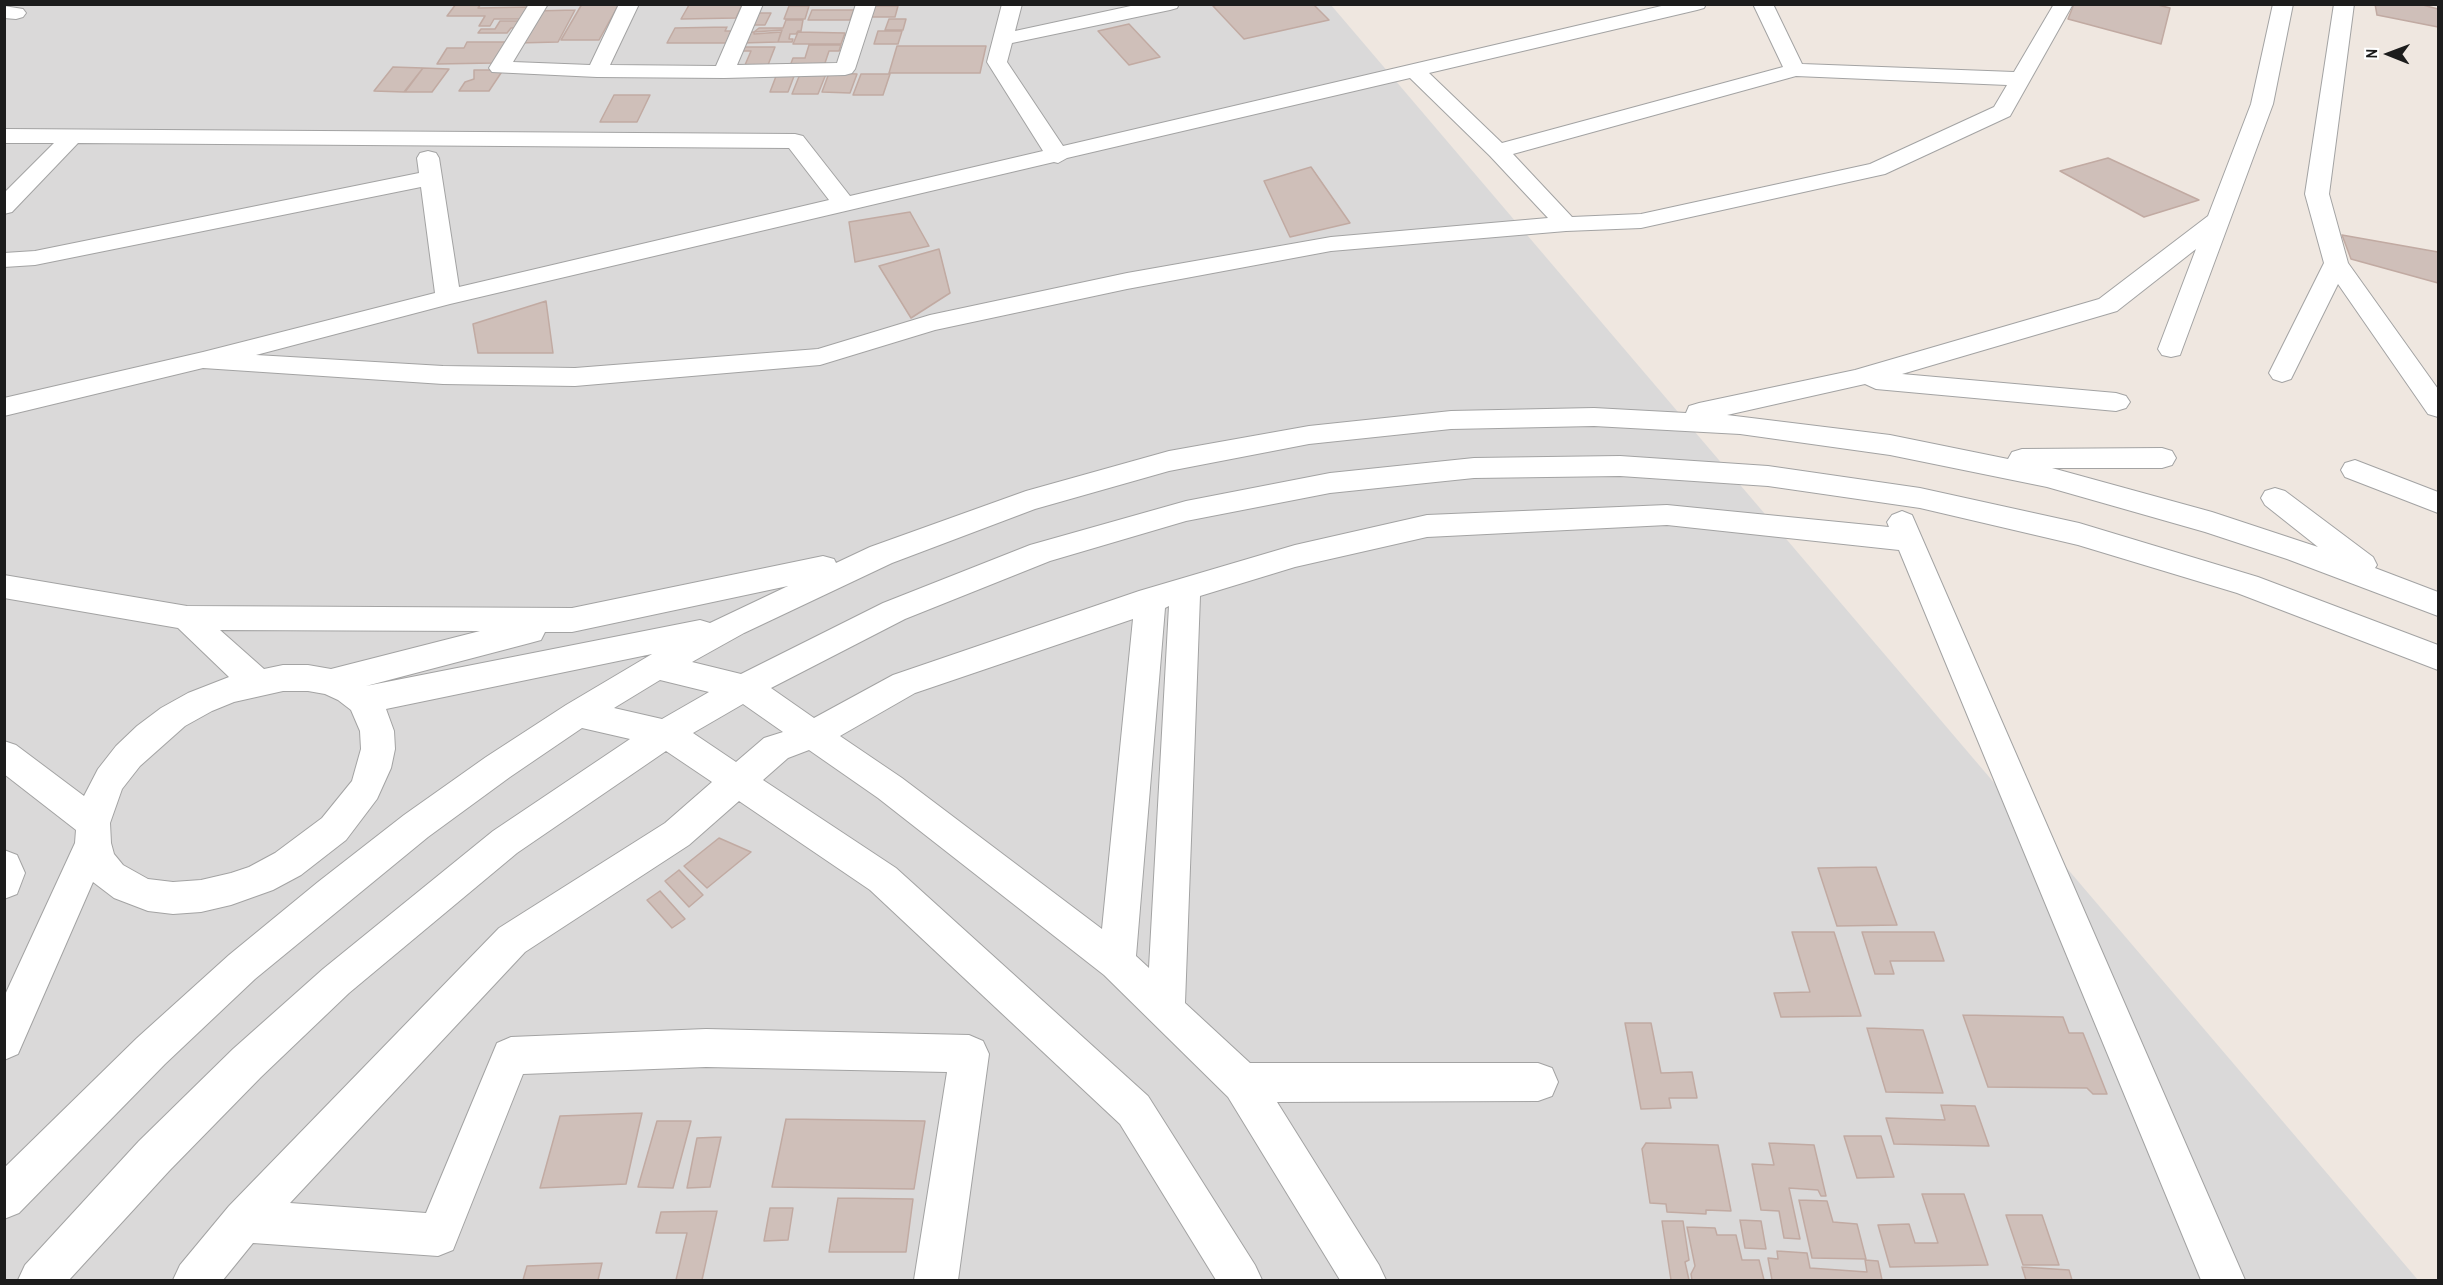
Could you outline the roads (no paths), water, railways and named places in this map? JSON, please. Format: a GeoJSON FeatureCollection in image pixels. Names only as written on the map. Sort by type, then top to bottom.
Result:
{"type":"FeatureCollection","features":[{"type":"Feature","properties":{"kind":"street"},"geometry":{"type":"LineString","coordinates":[[539,4],[499,68],[724,72],[845,69],[866,4]]}},
{"type":"Feature","properties":{"kind":"street"},"geometry":{"type":"LineString","coordinates":[[597,71],[629,4]]}},
{"type":"Feature","properties":{"kind":"street"},"geometry":{"type":"LineString","coordinates":[[724,72],[753,4]]}},
{"type":"Feature","properties":{"kind":"street"},"geometry":{"type":"LineString","coordinates":[[1012,4],[997,62],[1058,156]]}},
{"type":"Feature","properties":{"kind":"street"},"geometry":{"type":"LineString","coordinates":[[1004,39],[1170,4]]}},
{"type":"Feature","properties":{"kind":"street"},"geometry":{"type":"LineString","coordinates":[[4,407],[203,360],[448,297],[1058,156],[1414,70],[1582,22],[1697,4]]}},
{"type":"Feature","properties":{"kind":"street"},"geometry":{"type":"LineString","coordinates":[[1763,4],[1795,70]]}},
{"type":"Feature","properties":{"kind":"street"},"geometry":{"type":"LineString","coordinates":[[203,360],[443,375],[575,377],[820,357],[930,323],[1127,280],[1332,244],[1566,224],[1641,221],[1877,170],[2002,111],[2064,4]]}},
{"type":"Feature","properties":{"kind":"street"},"geometry":{"type":"LineString","coordinates":[[2171,349],[2262,104],[2283,4]]}},
{"type":"Feature","properties":{"kind":"street"},"geometry":{"type":"LineString","coordinates":[[2344,4],[2317,194],[2336,263],[2439,408]]}},
{"type":"Feature","properties":{"kind":"street"},"geometry":{"type":"LineString","coordinates":[[1414,70],[1498,151],[1566,224]]}},
{"type":"Feature","properties":{"kind":"street"},"geometry":{"type":"LineString","coordinates":[[1498,151],[1795,70],[2020,79]]}},
{"type":"Feature","properties":{"kind":"street"},"geometry":{"type":"LineString","coordinates":[[4,136],[795,141],[845,205]]}},
{"type":"Feature","properties":{"kind":"street"},"geometry":{"type":"LineString","coordinates":[[4,207],[70,138]]}},
{"type":"Feature","properties":{"kind":"street"},"geometry":{"type":"LineString","coordinates":[[427,139],[430,178],[448,297]]}},
{"type":"Feature","properties":{"kind":"street"},"geometry":{"type":"LineString","coordinates":[[4,260],[35,258],[430,178]]}},
{"type":"Feature","properties":{"kind":"street"},"geometry":{"type":"LineString","coordinates":[[1666,420],[1857,378],[2108,305],[2218,219]]}},
{"type":"Feature","properties":{"kind":"street"},"geometry":{"type":"LineString","coordinates":[[2283,373],[2336,263]]}},
{"type":"Feature","properties":{"kind":"street"},"geometry":{"type":"LineString","coordinates":[[1857,378],[2116,402]]}},
{"type":"Feature","properties":{"kind":"street"},"geometry":{"type":"LineString","coordinates":[[4,1198],[151,1051],[242,967],[416,826],[498,767],[578,714],[656,667],[733,625],[881,555],[954,526],[1036,498],[1168,461],[1239,446],[1357,429],[1451,420],[1534,417],[1666,420],[1815,434],[1968,459],[2047,477],[2191,516],[2298,551],[2439,604]]}},
{"type":"Feature","properties":{"kind":"street"},"geometry":{"type":"LineString","coordinates":[[1968,459],[2162,458]]}},
{"type":"Feature","properties":{"kind":"street"},"geometry":{"type":"LineString","coordinates":[[40,1281],[154,1156],[247,1064],[336,981],[422,908],[505,843],[587,784],[666,733],[744,687],[894,611],[1041,553],[1186,511],[1330,483],[1474,468],[1620,466],[1768,476],[1890,493],[1999,515],[2162,558],[2324,612],[2439,658]]}},
{"type":"Feature","properties":{"kind":"street"},"geometry":{"type":"LineString","coordinates":[[2355,470],[2439,503]]}},
{"type":"Feature","properties":{"kind":"street"},"geometry":{"type":"LineString","coordinates":[[1890,493],[2223,1281]]}},
{"type":"Feature","properties":{"kind":"street"},"geometry":{"type":"LineString","coordinates":[[2275,498],[2386,583]]}},
{"type":"Feature","properties":{"kind":"street"},"geometry":{"type":"LineString","coordinates":[[195,1281],[244,1221],[512,940],[677,834],[776,748],[813,735],[904,684],[1150,599],[1295,556],[1426,526],[1666,515],[1910,540]]}},
{"type":"Feature","properties":{"kind":"street"},"geometry":{"type":"LineString","coordinates":[[4,1041],[93,833],[99,801],[110,779],[128,756],[149,736],[173,717],[200,702],[228,690],[256,682],[291,678],[331,682],[572,620],[881,555]]}},
{"type":"Feature","properties":{"kind":"street"},"geometry":{"type":"LineString","coordinates":[[4,586],[187,618],[572,620]]}},
{"type":"Feature","properties":{"kind":"street"},"geometry":{"type":"LineString","coordinates":[[1166,1010],[1185,589]]}},
{"type":"Feature","properties":{"kind":"street"},"geometry":{"type":"LineString","coordinates":[[1117,963],[1150,599]]}},
{"type":"Feature","properties":{"kind":"street"},"geometry":{"type":"LineString","coordinates":[[187,618],[256,682]]}},
{"type":"Feature","properties":{"kind":"street"},"geometry":{"type":"LineString","coordinates":[[363,701],[733,625]]}},
{"type":"Feature","properties":{"kind":"street"},"geometry":{"type":"LineString","coordinates":[[656,667],[744,687],[890,788],[1117,963],[1242,1083],[1364,1281]]}},
{"type":"Feature","properties":{"kind":"street"},"geometry":{"type":"LineString","coordinates":[[4,755],[93,833],[98,861],[110,876],[127,887],[148,895],[173,898],[201,896],[231,890],[260,879],[288,864],[334,829],[365,789],[374,768],[378,749],[375,723],[363,701],[331,682]]}},
{"type":"Feature","properties":{"kind":"street"},"geometry":{"type":"LineString","coordinates":[[578,714],[666,733],[882,879],[1134,1110],[1240,1281]]}},
{"type":"Feature","properties":{"kind":"street"},"geometry":{"type":"LineString","coordinates":[[4,866],[8,873],[4,883]]}},
{"type":"Feature","properties":{"kind":"street"},"geometry":{"type":"LineString","coordinates":[[244,1221],[438,1235],[511,1056],[706,1048],[969,1054],[936,1281]]}},
{"type":"Feature","properties":{"kind":"street"},"geometry":{"type":"LineString","coordinates":[[1242,1083],[1538,1082]]}}]}
